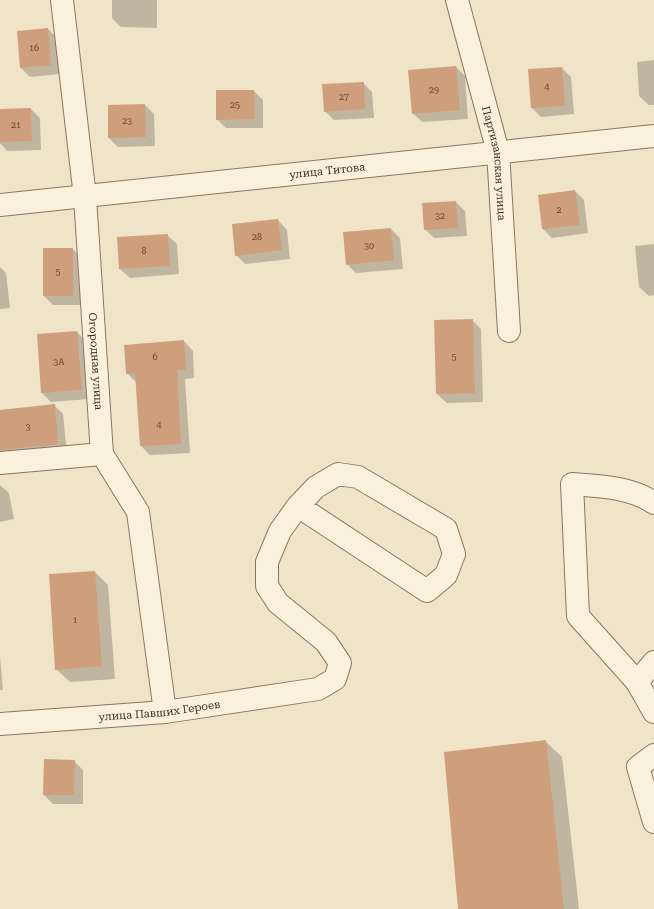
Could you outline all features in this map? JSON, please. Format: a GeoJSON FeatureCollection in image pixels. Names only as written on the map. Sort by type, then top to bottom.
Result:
{"type":"FeatureCollection","features":[{"type":"Feature","properties":{"kind":"street","name":"Огородная улица"},"geometry":{"type":"LineString","coordinates":[[62,0],[85,197],[102,454],[138,512],[165,712]]}},
{"type":"Feature","properties":{"kind":"street","name":"Партизанская улица"},"geometry":{"type":"LineString","coordinates":[[457,0],[498,152],[509,331]]}},
{"type":"Feature","properties":{"kind":"street","name":"улица Титова"},"geometry":{"type":"LineString","coordinates":[[0,205],[654,136]]}},
{"type":"Feature","properties":{"kind":"street"},"geometry":{"type":"LineString","coordinates":[[0,463],[102,454]]}},
{"type":"Feature","properties":{"kind":"street"},"geometry":{"type":"LineString","coordinates":[[338,474],[358,477],[446,529],[454,554],[446,575],[427,590],[298,506],[316,487],[338,474]]}},
{"type":"Feature","properties":{"kind":"street"},"geometry":{"type":"LineString","coordinates":[[654,503],[647,498],[610,486],[572,484],[578,616],[637,682],[654,712]]}},
{"type":"Feature","properties":{"kind":"street","name":"улица Павших Героев"},"geometry":{"type":"LineString","coordinates":[[0,724],[165,712],[318,689],[334,679],[340,663],[326,642],[278,603],[267,586],[267,562],[280,531],[298,506]]}},
{"type":"Feature","properties":{"kind":"street"},"geometry":{"type":"LineString","coordinates":[[637,682],[654,662]]}},
{"type":"Feature","properties":{"kind":"street"},"geometry":{"type":"LineString","coordinates":[[654,755],[638,766],[654,822]]}},
{"type":"Feature","properties":{"kind":"building"},"geometry":{"type":"Polygon","coordinates":[[[48,28],[51,65],[20,68],[17,31],[48,28]]]}},
{"type":"Feature","properties":{"kind":"building"},"geometry":{"type":"Polygon","coordinates":[[[456,66],[460,110],[412,114],[408,70],[456,66]]]}},
{"type":"Feature","properties":{"kind":"building"},"geometry":{"type":"Polygon","coordinates":[[[562,67],[565,106],[531,108],[528,69],[562,67]]]}},
{"type":"Feature","properties":{"kind":"building"},"geometry":{"type":"Polygon","coordinates":[[[364,82],[365,109],[324,112],[322,84],[364,82]]]}},
{"type":"Feature","properties":{"kind":"building"},"geometry":{"type":"Polygon","coordinates":[[[216,90],[254,90],[255,119],[216,120],[216,90]]]}},
{"type":"Feature","properties":{"kind":"building"},"geometry":{"type":"Polygon","coordinates":[[[145,104],[146,137],[108,138],[108,105],[145,104]]]}},
{"type":"Feature","properties":{"kind":"building"},"geometry":{"type":"Polygon","coordinates":[[[31,108],[32,141],[0,142],[0,109],[31,108]]]}},
{"type":"Feature","properties":{"kind":"building"},"geometry":{"type":"Polygon","coordinates":[[[575,190],[580,225],[542,229],[538,195],[575,190]]]}},
{"type":"Feature","properties":{"kind":"building"},"geometry":{"type":"Polygon","coordinates":[[[456,201],[458,228],[424,230],[422,203],[456,201]]]}},
{"type":"Feature","properties":{"kind":"building"},"geometry":{"type":"Polygon","coordinates":[[[278,219],[282,250],[235,256],[232,224],[278,219]]]}},
{"type":"Feature","properties":{"kind":"building"},"geometry":{"type":"Polygon","coordinates":[[[391,228],[394,260],[346,265],[343,232],[391,228]]]}},
{"type":"Feature","properties":{"kind":"building"},"geometry":{"type":"Polygon","coordinates":[[[168,234],[170,266],[119,269],[117,237],[168,234]]]}},
{"type":"Feature","properties":{"kind":"building"},"geometry":{"type":"Polygon","coordinates":[[[43,248],[73,248],[73,296],[43,296],[43,248]]]}},
{"type":"Feature","properties":{"kind":"building"},"geometry":{"type":"Polygon","coordinates":[[[473,319],[475,393],[436,394],[434,320],[473,319]]]}},
{"type":"Feature","properties":{"kind":"building"},"geometry":{"type":"Polygon","coordinates":[[[77,331],[82,390],[41,393],[37,334],[77,331]]]}},
{"type":"Feature","properties":{"kind":"building"},"geometry":{"type":"Polygon","coordinates":[[[184,340],[186,370],[177,370],[181,444],[140,446],[135,373],[126,374],[124,345],[184,340]]]}},
{"type":"Feature","properties":{"kind":"building"},"geometry":{"type":"Polygon","coordinates":[[[55,404],[58,444],[0,450],[0,410],[55,404]]]}},
{"type":"Feature","properties":{"kind":"building"},"geometry":{"type":"Polygon","coordinates":[[[95,571],[102,666],[55,670],[49,574],[95,571]]]}},
{"type":"Feature","properties":{"kind":"building"},"geometry":{"type":"Polygon","coordinates":[[[546,740],[564,909],[458,909],[444,752],[546,740]]]}},
{"type":"Feature","properties":{"kind":"building"},"geometry":{"type":"Polygon","coordinates":[[[44,759],[75,760],[74,795],[43,795],[44,759]]]}}]}
